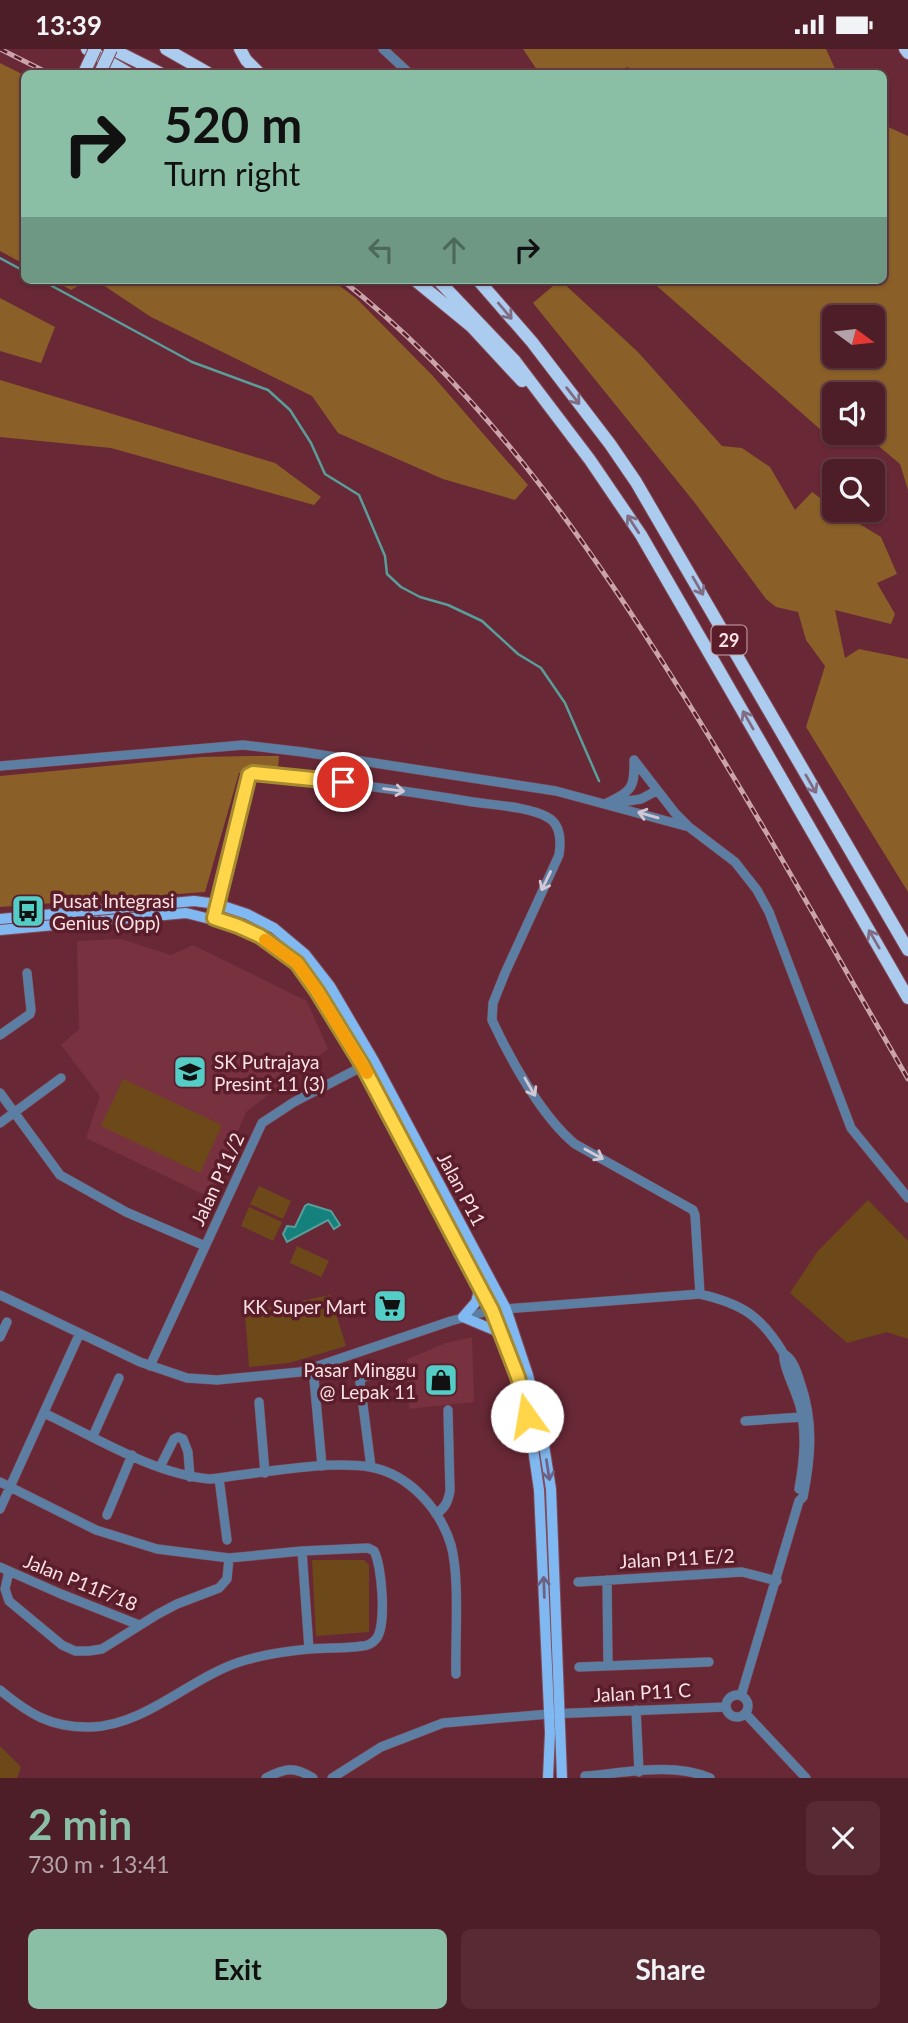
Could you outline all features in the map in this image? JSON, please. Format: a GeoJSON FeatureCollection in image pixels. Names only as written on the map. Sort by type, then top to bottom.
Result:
{"type":"FeatureCollection","features":[{"type":"Feature","properties":{"kind":"highway"},"geometry":{"type":"LineString","coordinates":[[87,49],[123,70]]}},
{"type":"Feature","properties":{"kind":"highway"},"geometry":{"type":"LineString","coordinates":[[85,70],[95,49]]}},
{"type":"Feature","properties":{"kind":"highway"},"geometry":{"type":"LineString","coordinates":[[102,70],[112,49],[154,70]]}},
{"type":"Feature","properties":{"kind":"highway"},"geometry":{"type":"LineString","coordinates":[[166,49],[203,70]]}},
{"type":"Feature","properties":{"kind":"highway"},"geometry":{"type":"LineString","coordinates":[[240,49],[256,70]]}},
{"type":"Feature","properties":{"kind":"highway"},"geometry":{"type":"LineString","coordinates":[[420,284],[471,326],[570,433]]}},
{"type":"Feature","properties":{"kind":"highway","name":"29"},"geometry":{"type":"LineString","coordinates":[[442,284],[515,361],[606,483],[653,556],[908,998]]}},
{"type":"Feature","properties":{"kind":"highway","name":"29"},"geometry":{"type":"LineString","coordinates":[[481,284],[531,342],[636,482],[908,950]]}},
{"type":"Feature","properties":{"kind":"main road","name":"Jalan P11"},"geometry":{"type":"LineString","coordinates":[[0,919],[194,901],[217,904],[247,914],[274,928],[305,954],[330,986],[374,1061],[506,1309],[528,1375],[542,1433],[551,1489],[554,1714],[548,1778]]}},
{"type":"Feature","properties":{"kind":"main road","name":"Jalan P11"},"geometry":{"type":"LineString","coordinates":[[0,930],[186,913],[214,918],[260,936],[297,963],[317,991],[363,1066],[492,1310],[518,1377],[531,1435],[539,1490],[554,1714],[562,1778]]}},
{"type":"Feature","properties":{"kind":"main road"},"geometry":{"type":"LineString","coordinates":[[480,1287],[476,1302],[464,1317],[501,1333]]}},
{"type":"Feature","properties":{"kind":"street"},"geometry":{"type":"LineString","coordinates":[[383,49],[406,70]]}},
{"type":"Feature","properties":{"kind":"street"},"geometry":{"type":"LineString","coordinates":[[0,766],[243,745],[556,791],[689,827]]}},
{"type":"Feature","properties":{"kind":"street"},"geometry":{"type":"LineString","coordinates":[[607,803],[628,793],[632,786],[634,760],[656,791],[689,827],[735,862],[757,890],[769,912],[852,1128],[908,1198]]}},
{"type":"Feature","properties":{"kind":"street"},"geometry":{"type":"LineString","coordinates":[[214,918],[249,775],[253,773],[327,780],[492,805],[536,813],[554,822],[560,836],[559,855],[505,973],[493,1003],[492,1020],[543,1110],[565,1136],[693,1210],[700,1294]]}},
{"type":"Feature","properties":{"kind":"street"},"geometry":{"type":"LineString","coordinates":[[607,803],[630,802],[656,791]]}},
{"type":"Feature","properties":{"kind":"street"},"geometry":{"type":"LineString","coordinates":[[0,1035],[30,1014],[27,973]]}},
{"type":"Feature","properties":{"kind":"street","name":"Jalan P11/2"},"geometry":{"type":"LineString","coordinates":[[150,1366],[262,1123],[293,1102],[374,1061]]}},
{"type":"Feature","properties":{"kind":"street"},"geometry":{"type":"LineString","coordinates":[[0,1123],[61,1078]]}},
{"type":"Feature","properties":{"kind":"street"},"geometry":{"type":"LineString","coordinates":[[0,1093],[60,1175],[126,1212],[205,1246]]}},
{"type":"Feature","properties":{"kind":"street"},"geometry":{"type":"LineString","coordinates":[[0,1295],[79,1335],[150,1366],[187,1378],[217,1380],[300,1372],[492,1310],[700,1294],[742,1307],[759,1320],[788,1357],[796,1372],[809,1418],[810,1460],[803,1497],[799,1501],[741,1696]]}},
{"type":"Feature","properties":{"kind":"street"},"geometry":{"type":"LineString","coordinates":[[0,1337],[7,1322]]}},
{"type":"Feature","properties":{"kind":"street"},"geometry":{"type":"LineString","coordinates":[[0,1509],[79,1335]]}},
{"type":"Feature","properties":{"kind":"street"},"geometry":{"type":"LineString","coordinates":[[784,1354],[783,1360],[796,1390],[802,1417],[804,1461],[797,1496],[799,1501]]}},
{"type":"Feature","properties":{"kind":"street"},"geometry":{"type":"LineString","coordinates":[[313,1368],[322,1467]]}},
{"type":"Feature","properties":{"kind":"street"},"geometry":{"type":"LineString","coordinates":[[371,1467],[360,1382],[363,1377],[372,1375]]}},
{"type":"Feature","properties":{"kind":"street"},"geometry":{"type":"LineString","coordinates":[[93,1436],[119,1378]]}},
{"type":"Feature","properties":{"kind":"street"},"geometry":{"type":"LineString","coordinates":[[259,1402],[264,1473]]}},
{"type":"Feature","properties":{"kind":"street"},"geometry":{"type":"LineString","coordinates":[[436,1514],[449,1501],[448,1410]]}},
{"type":"Feature","properties":{"kind":"street"},"geometry":{"type":"LineString","coordinates":[[44,1413],[132,1455],[190,1477],[219,1478],[322,1467],[371,1467],[412,1487],[430,1504],[451,1547],[455,1570],[456,1674]]}},
{"type":"Feature","properties":{"kind":"street"},"geometry":{"type":"LineString","coordinates":[[745,1421],[802,1417]]}},
{"type":"Feature","properties":{"kind":"street"},"geometry":{"type":"LineString","coordinates":[[160,1467],[170,1445],[178,1437],[183,1439],[188,1452],[190,1477]]}},
{"type":"Feature","properties":{"kind":"street"},"geometry":{"type":"LineString","coordinates":[[107,1515],[132,1455]]}},
{"type":"Feature","properties":{"kind":"street"},"geometry":{"type":"LineString","coordinates":[[219,1478],[227,1540]]}},
{"type":"Feature","properties":{"kind":"street"},"geometry":{"type":"LineString","coordinates":[[0,1482],[96,1530],[157,1549],[229,1558],[360,1547],[374,1551],[379,1565],[382,1627],[377,1639],[365,1646],[309,1649],[250,1658],[229,1665],[119,1723],[90,1727],[54,1724],[21,1707],[0,1690]]}},
{"type":"Feature","properties":{"kind":"street"},"geometry":{"type":"LineString","coordinates":[[302,1551],[309,1649]]}},
{"type":"Feature","properties":{"kind":"street","name":"Jalan P11F/18"},"geometry":{"type":"LineString","coordinates":[[9,1571],[5,1590],[9,1601],[62,1645],[75,1651],[102,1649],[177,1604],[224,1585],[229,1558]]}},
{"type":"Feature","properties":{"kind":"street","name":"Jalan P11F/18"},"geometry":{"type":"LineString","coordinates":[[0,1567],[139,1625]]}},
{"type":"Feature","properties":{"kind":"street","name":"Jalan P11 E/2"},"geometry":{"type":"LineString","coordinates":[[578,1582],[742,1572],[777,1581]]}},
{"type":"Feature","properties":{"kind":"street"},"geometry":{"type":"LineString","coordinates":[[607,1580],[608,1665]]}},
{"type":"Feature","properties":{"kind":"street"},"geometry":{"type":"LineString","coordinates":[[579,1667],[709,1662]]}},
{"type":"Feature","properties":{"kind":"street"},"geometry":{"type":"LineString","coordinates":[[741,1696],[731,1697],[726,1707],[733,1717],[746,1714]]}},
{"type":"Feature","properties":{"kind":"street"},"geometry":{"type":"LineString","coordinates":[[741,1696],[748,1703],[746,1714]]}},
{"type":"Feature","properties":{"kind":"street","name":"Jalan P11 C"},"geometry":{"type":"LineString","coordinates":[[332,1778],[381,1747],[443,1723],[554,1714],[726,1707]]}},
{"type":"Feature","properties":{"kind":"street"},"geometry":{"type":"LineString","coordinates":[[636,1710],[639,1772]]}},
{"type":"Feature","properties":{"kind":"street"},"geometry":{"type":"LineString","coordinates":[[746,1714],[806,1778]]}},
{"type":"Feature","properties":{"kind":"street"},"geometry":{"type":"LineString","coordinates":[[267,1778],[283,1769],[292,1769],[313,1778]]}},
{"type":"Feature","properties":{"kind":"street"},"geometry":{"type":"LineString","coordinates":[[584,1776],[639,1772],[710,1778]]}},
{"type":"Feature","properties":{"kind":"shaded area"},"geometry":{"type":"Polygon","coordinates":[[[523,49],[826,49],[836,70],[630,70],[628,67],[619,70],[537,70],[523,49]]]}},
{"type":"Feature","properties":{"kind":"shaded area"},"geometry":{"type":"Polygon","coordinates":[[[0,63],[21,74],[21,262],[0,251],[0,63]]]}},
{"type":"Feature","properties":{"kind":"shaded area"},"geometry":{"type":"Polygon","coordinates":[[[887,126],[908,136],[908,490],[900,464],[877,445],[885,445],[885,382],[822,382],[822,431],[655,284],[887,284],[887,126]]]}},
{"type":"Feature","properties":{"kind":"shaded area"},"geometry":{"type":"Polygon","coordinates":[[[60,284],[81,284],[71,290],[60,284]]]}},
{"type":"Feature","properties":{"kind":"shaded area"},"geometry":{"type":"Polygon","coordinates":[[[93,284],[337,284],[357,299],[432,375],[528,485],[515,500],[443,479],[338,433],[312,396],[151,317],[103,285],[93,284]]]}},
{"type":"Feature","properties":{"kind":"shaded area"},"geometry":{"type":"Polygon","coordinates":[[[555,284],[564,284],[638,352],[722,446],[742,448],[770,467],[795,510],[812,492],[822,499],[822,522],[856,522],[881,537],[897,574],[877,583],[895,614],[891,624],[835,610],[845,658],[859,649],[908,659],[908,892],[806,727],[825,666],[806,640],[798,612],[776,607],[766,599],[695,503],[533,303],[555,284]]]}},
{"type":"Feature","properties":{"kind":"shaded area"},"geometry":{"type":"Polygon","coordinates":[[[0,298],[55,327],[41,363],[0,351],[0,298]]]}},
{"type":"Feature","properties":{"kind":"shaded area"},"geometry":{"type":"Polygon","coordinates":[[[0,380],[275,463],[321,497],[314,505],[111,448],[0,437],[0,380]]]}},
{"type":"Feature","properties":{"kind":"shaded area"},"geometry":{"type":"Polygon","coordinates":[[[279,756],[278,769],[239,773],[205,892],[0,907],[0,776],[201,757],[279,756]]]}},
{"type":"Feature","properties":{"kind":"shaded area","name":"SK Putrajaya Presint 11 (3)"},"geometry":{"type":"Polygon","coordinates":[[[121,939],[171,955],[193,945],[307,1001],[328,1049],[246,1112],[211,1198],[86,1138],[100,1096],[61,1045],[79,1029],[77,941],[121,939]]]}},
{"type":"Feature","properties":{"kind":"shaded area"},"geometry":{"type":"Polygon","coordinates":[[[123,1079],[222,1125],[200,1173],[101,1126],[123,1079]]]}},
{"type":"Feature","properties":{"kind":"shaded area"},"geometry":{"type":"Polygon","coordinates":[[[259,1186],[291,1201],[283,1219],[250,1204],[259,1186]]]}},
{"type":"Feature","properties":{"kind":"shaded area"},"geometry":{"type":"Polygon","coordinates":[[[868,1200],[908,1241],[908,1339],[887,1332],[847,1343],[790,1293],[817,1252],[868,1200]]]}},
{"type":"Feature","properties":{"kind":"shaded area"},"geometry":{"type":"Polygon","coordinates":[[[249,1207],[282,1222],[273,1241],[241,1226],[249,1207]]]}},
{"type":"Feature","properties":{"kind":"shaded area"},"geometry":{"type":"Polygon","coordinates":[[[297,1246],[329,1261],[321,1277],[290,1263],[297,1246]]]}},
{"type":"Feature","properties":{"kind":"shaded area"},"geometry":{"type":"Polygon","coordinates":[[[330,1295],[346,1346],[289,1363],[249,1367],[245,1313],[330,1295]]]}},
{"type":"Feature","properties":{"kind":"shaded area","name":"Pasar Minggu @ Lepak 11"},"geometry":{"type":"Polygon","coordinates":[[[472,1337],[474,1402],[409,1409],[407,1359],[446,1343],[472,1337]]]}},
{"type":"Feature","properties":{"kind":"shaded area"},"geometry":{"type":"Polygon","coordinates":[[[312,1560],[364,1560],[369,1565],[369,1632],[316,1636],[312,1560]]]}},
{"type":"Feature","properties":{"kind":"shaded area"},"geometry":{"type":"Polygon","coordinates":[[[0,1746],[21,1767],[17,1778],[0,1778],[0,1746]]]}},
{"type":"Feature","properties":{"kind":"water"},"geometry":{"type":"Polygon","coordinates":[[[308,1204],[331,1211],[340,1225],[334,1229],[328,1220],[287,1242],[283,1234],[287,1226],[295,1227],[308,1204]]]}},
{"type":"Feature","properties":{"kind":"waterway"},"geometry":{"type":"LineString","coordinates":[[0,258],[21,269]]}},
{"type":"Feature","properties":{"kind":"waterway"},"geometry":{"type":"LineString","coordinates":[[48,284],[192,362],[268,390],[290,410],[311,443],[325,474],[359,495],[385,556],[387,574],[401,587],[420,597],[448,605],[482,621],[518,654],[541,668],[565,703],[599,781]]}},
{"type":"Feature","properties":{"kind":"railway"},"geometry":{"type":"LineString","coordinates":[[0,49],[42,70]]}},
{"type":"Feature","properties":{"kind":"railway"},"geometry":{"type":"LineString","coordinates":[[347,284],[392,322],[482,415],[524,464],[601,569],[733,776],[908,1079]]}},
{"type":"Feature","properties":{"kind":"slow traffic"},"geometry":{"type":"LineString","coordinates":[[265,940],[297,963],[367,1073]]}},
{"type":"Feature","properties":{"kind":"place","name":"Pusat Integrasi Genius (Opp)"},"geometry":{"type":"Point","coordinates":[28,911]}},
{"type":"Feature","properties":{"kind":"place","name":"SK Putrajaya Presint 11 (3)"},"geometry":{"type":"Point","coordinates":[190,1072]}},
{"type":"Feature","properties":{"kind":"place","name":"KK Super Mart"},"geometry":{"type":"Point","coordinates":[390,1306]}},
{"type":"Feature","properties":{"kind":"place","name":"Pasar Minggu @ Lepak 11"},"geometry":{"type":"Point","coordinates":[441,1380]}},
{"type":"Feature","properties":{"kind":"route"},"geometry":{"type":"LineString","coordinates":[[343,782],[253,773],[249,775],[214,918],[260,936],[297,963],[317,991],[363,1066],[492,1310],[518,1377],[527,1416]]}}]}
